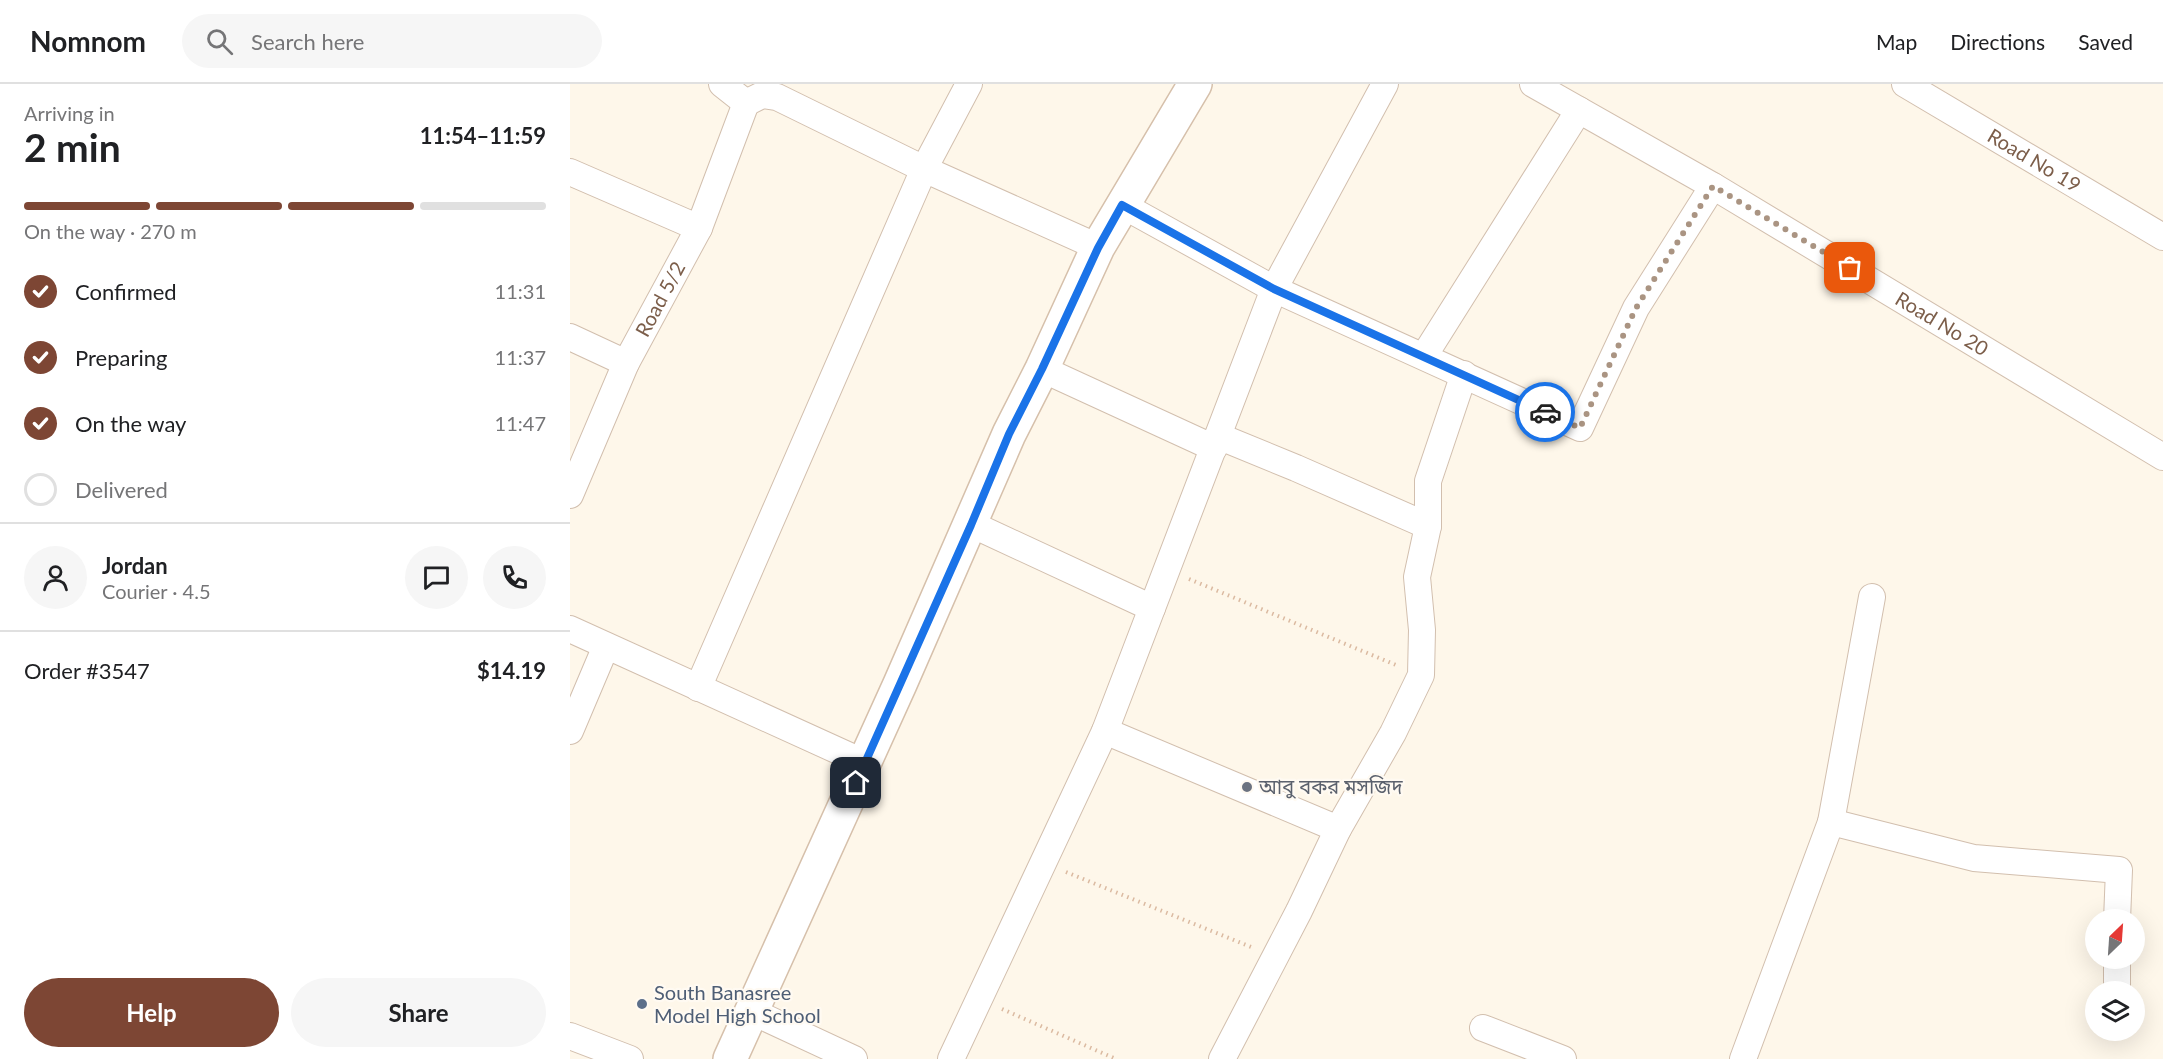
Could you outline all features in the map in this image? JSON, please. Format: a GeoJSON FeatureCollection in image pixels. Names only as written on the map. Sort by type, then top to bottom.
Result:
{"type":"FeatureCollection","features":[{"type":"Feature","properties":{"kind":"street"},"geometry":{"type":"LineString","coordinates":[[722,84],[746,103],[762,94],[777,97],[924,169],[1098,248]]}},
{"type":"Feature","properties":{"kind":"street"},"geometry":{"type":"LineString","coordinates":[[698,687],[924,169],[969,84]]}},
{"type":"Feature","properties":{"kind":"street"},"geometry":{"type":"LineString","coordinates":[[730,1059],[865,763],[1009,434],[1098,248],[1194,84]]}},
{"type":"Feature","properties":{"kind":"street"},"geometry":{"type":"LineString","coordinates":[[951,1059],[1105,731],[1274,289],[1385,84]]}},
{"type":"Feature","properties":{"kind":"street","name":"Road No 20"},"geometry":{"type":"LineString","coordinates":[[1533,84],[1713,186],[2163,457]]}},
{"type":"Feature","properties":{"kind":"street","name":"Road No 19"},"geometry":{"type":"LineString","coordinates":[[1905,84],[2163,237]]}},
{"type":"Feature","properties":{"kind":"street","name":"Road 5/2"},"geometry":{"type":"LineString","coordinates":[[570,495],[626,363],[699,228],[746,103]]}},
{"type":"Feature","properties":{"kind":"street"},"geometry":{"type":"LineString","coordinates":[[1424,356],[1579,110]]}},
{"type":"Feature","properties":{"kind":"street"},"geometry":{"type":"LineString","coordinates":[[570,172],[699,228]]}},
{"type":"Feature","properties":{"kind":"street"},"geometry":{"type":"LineString","coordinates":[[1122,205],[1274,289],[1580,428],[1636,308],[1713,186]]}},
{"type":"Feature","properties":{"kind":"street"},"geometry":{"type":"LineString","coordinates":[[570,337],[626,363]]}},
{"type":"Feature","properties":{"kind":"street"},"geometry":{"type":"LineString","coordinates":[[1042,369],[1216,442],[1296,468],[1428,526]]}},
{"type":"Feature","properties":{"kind":"street"},"geometry":{"type":"LineString","coordinates":[[1222,1059],[1338,829],[1393,733],[1421,675],[1422,630],[1417,577],[1428,526],[1428,481],[1464,374]]}},
{"type":"Feature","properties":{"kind":"street"},"geometry":{"type":"LineString","coordinates":[[971,525],[1152,608]]}},
{"type":"Feature","properties":{"kind":"street"},"geometry":{"type":"LineString","coordinates":[[1743,1059],[1831,822],[1872,597]]}},
{"type":"Feature","properties":{"kind":"street"},"geometry":{"type":"LineString","coordinates":[[570,629],[865,763]]}},
{"type":"Feature","properties":{"kind":"street"},"geometry":{"type":"LineString","coordinates":[[570,731],[606,646]]}},
{"type":"Feature","properties":{"kind":"street"},"geometry":{"type":"LineString","coordinates":[[1105,731],[1338,829]]}},
{"type":"Feature","properties":{"kind":"street"},"geometry":{"type":"LineString","coordinates":[[1831,822],[1974,858],[2119,870],[2117,909]]}},
{"type":"Feature","properties":{"kind":"street"},"geometry":{"type":"LineString","coordinates":[[753,1012],[854,1059]]}},
{"type":"Feature","properties":{"kind":"street"},"geometry":{"type":"LineString","coordinates":[[1483,1028],[1563,1059]]}},
{"type":"Feature","properties":{"kind":"street"},"geometry":{"type":"LineString","coordinates":[[570,1036],[630,1059]]}},
{"type":"Feature","properties":{"kind":"path"},"geometry":{"type":"LineString","coordinates":[[1167,569],[1421,675]]}},
{"type":"Feature","properties":{"kind":"path"},"geometry":{"type":"LineString","coordinates":[[1044,862],[1275,957]]}},
{"type":"Feature","properties":{"kind":"path"},"geometry":{"type":"LineString","coordinates":[[979,999],[1116,1059]]}},
{"type":"Feature","properties":{"kind":"way so far"},"geometry":{"type":"LineString","coordinates":[[1545,412],[1580,428],[1636,308],[1713,186],[1850,268]]}},
{"type":"Feature","properties":{"kind":"place","name":"আবু বকর মসজিদ"},"geometry":{"type":"Point","coordinates":[1247,787]}},
{"type":"Feature","properties":{"kind":"place","name":"South Banasree Model High School"},"geometry":{"type":"Point","coordinates":[642,1004]}},
{"type":"Feature","properties":{"kind":"route"},"geometry":{"type":"LineString","coordinates":[[856,783],[1009,434],[1098,248],[1122,205],[1274,289],[1545,412]]}}]}
